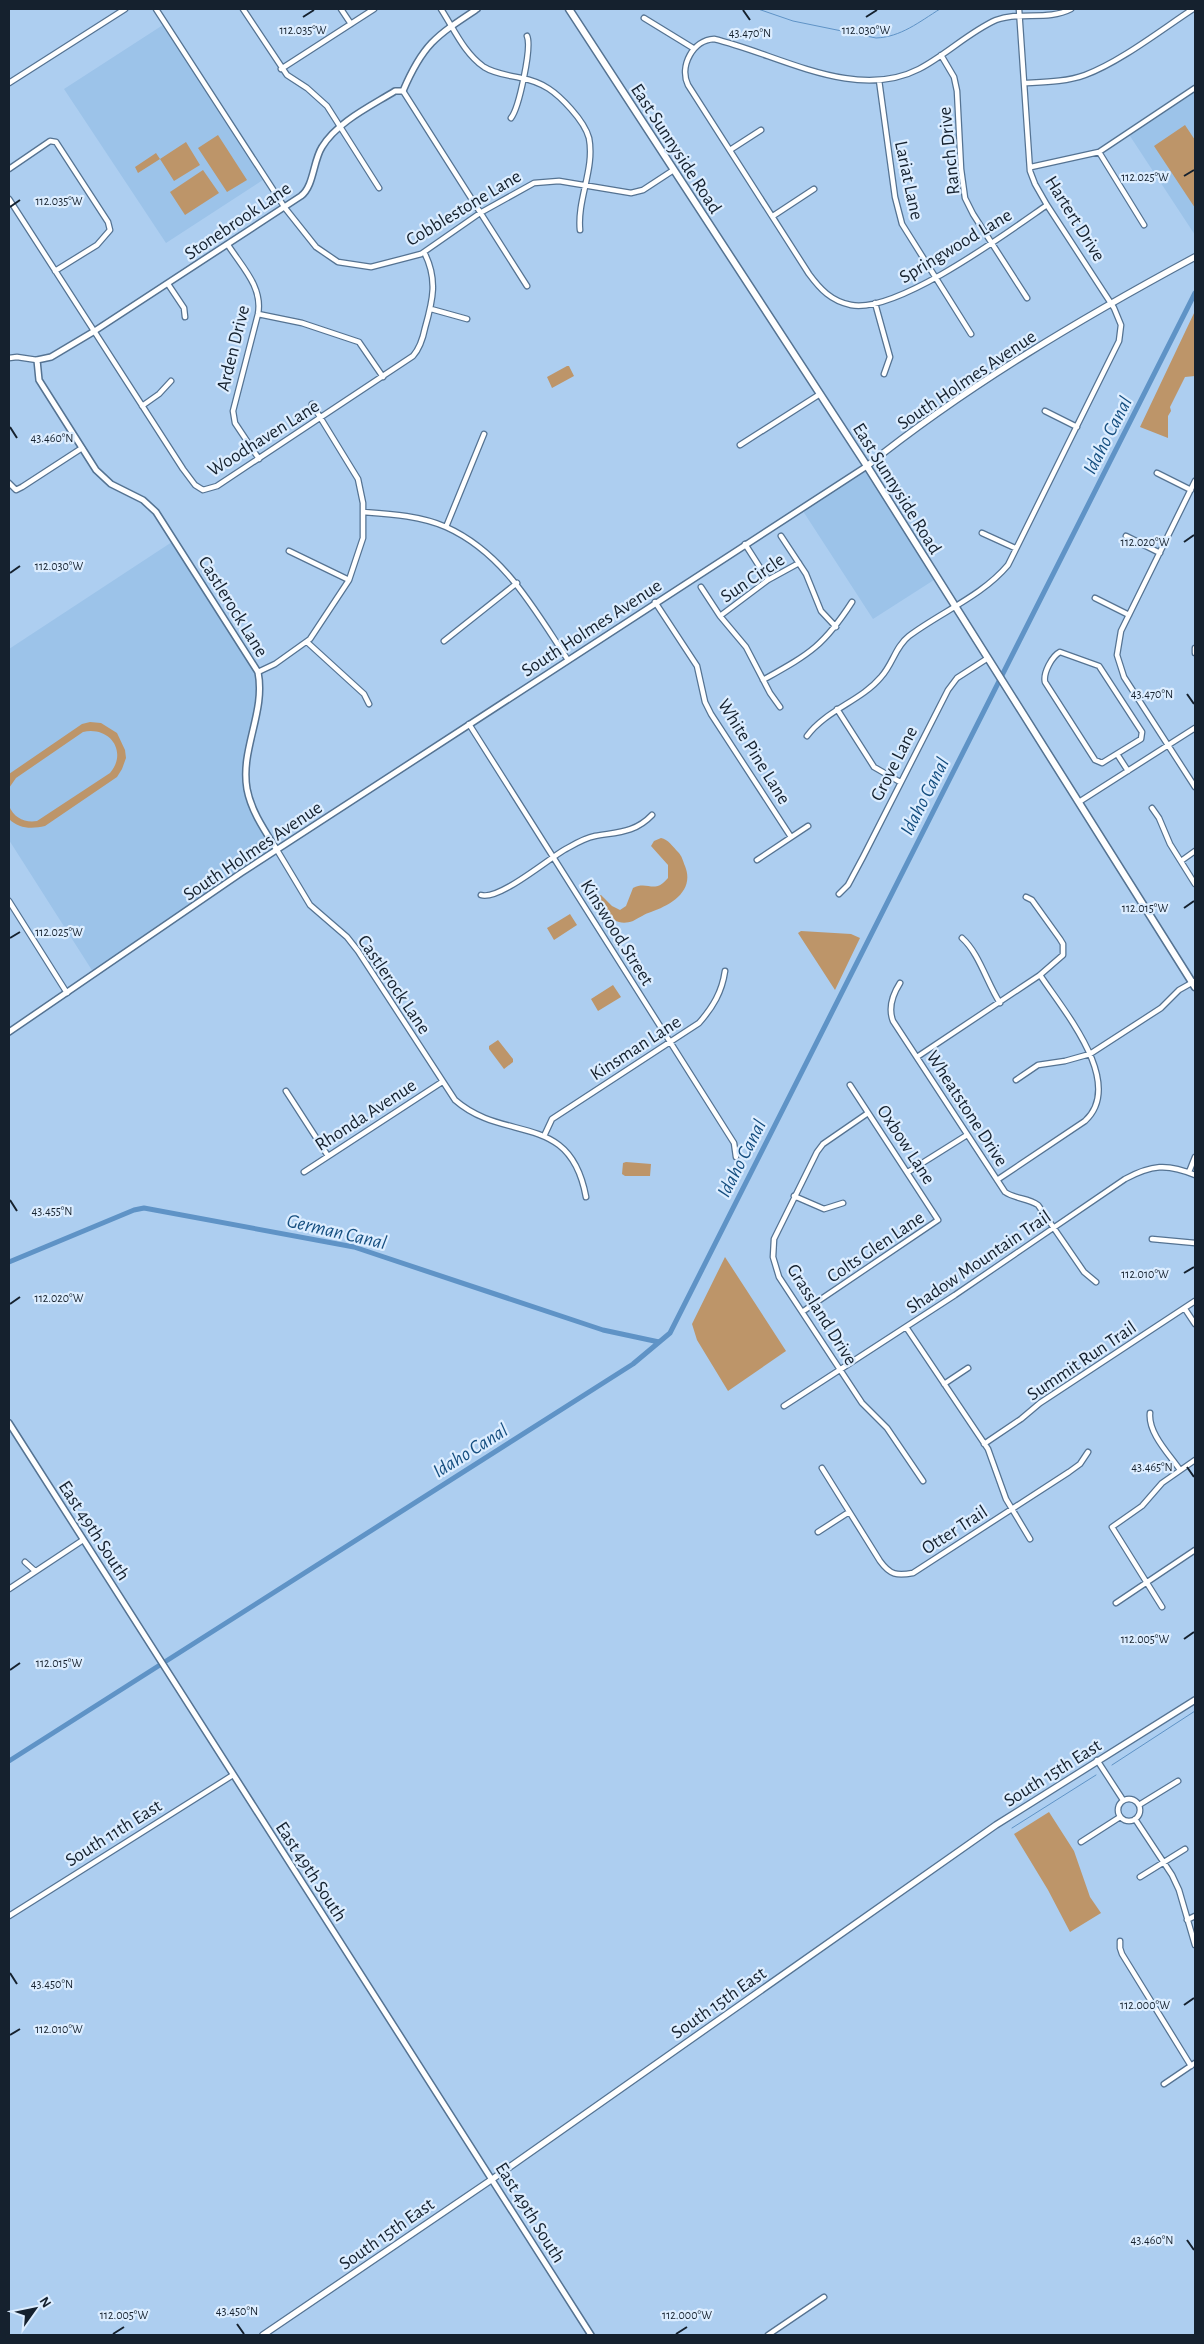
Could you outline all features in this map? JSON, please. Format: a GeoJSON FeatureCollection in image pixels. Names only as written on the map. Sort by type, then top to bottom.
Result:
{"type":"FeatureCollection","features":[{"type":"Feature","properties":{"kind":"main road","name":"East Sunnyside Road"},"geometry":{"type":"LineString","coordinates":[[569,9],[672,171],[867,466],[1194,983]]}},
{"type":"Feature","properties":{"kind":"main road","name":"South Holmes Avenue"},"geometry":{"type":"LineString","coordinates":[[867,466],[950,405],[1111,303],[1195,257]]}},
{"type":"Feature","properties":{"kind":"main road","name":"South 15th East"},"geometry":{"type":"LineString","coordinates":[[263,2335],[491,2180],[996,1825],[1195,1700]]}},
{"type":"Feature","properties":{"kind":"street"},"geometry":{"type":"LineString","coordinates":[[9,83],[124,9]]}},
{"type":"Feature","properties":{"kind":"street","name":"Cobblestone Lane"},"geometry":{"type":"LineString","coordinates":[[156,9],[284,208],[316,248],[338,262],[370,267],[424,252],[480,213],[534,183],[558,181],[584,187],[631,193],[643,190],[672,171]]}},
{"type":"Feature","properties":{"kind":"street"},"geometry":{"type":"LineString","coordinates":[[243,9],[292,80],[321,99],[379,188]]}},
{"type":"Feature","properties":{"kind":"street"},"geometry":{"type":"LineString","coordinates":[[341,9],[351,24]]}},
{"type":"Feature","properties":{"kind":"street"},"geometry":{"type":"LineString","coordinates":[[282,68],[374,9]]}},
{"type":"Feature","properties":{"kind":"street"},"geometry":{"type":"LineString","coordinates":[[441,9],[459,39],[482,65],[503,75],[523,78],[551,89],[584,126],[590,141],[590,154],[579,216],[580,230]]}},
{"type":"Feature","properties":{"kind":"street"},"geometry":{"type":"LineString","coordinates":[[477,9],[451,25],[428,46],[403,90],[527,286]]}},
{"type":"Feature","properties":{"kind":"street","name":"Hartert Drive"},"geometry":{"type":"LineString","coordinates":[[807,736],[816,724],[881,677],[902,642],[999,576],[1008,565],[1120,341],[1121,325],[1111,303],[1034,184],[1030,167],[1019,9]]}},
{"type":"Feature","properties":{"kind":"street"},"geometry":{"type":"LineString","coordinates":[[644,18],[694,47],[704,40],[714,39],[836,77],[879,80],[901,76],[919,69],[995,21],[1019,16],[1051,15],[1071,9]]}},
{"type":"Feature","properties":{"kind":"street"},"geometry":{"type":"LineString","coordinates":[[1024,83],[1058,81],[1085,75],[1103,66],[1193,9]]}},
{"type":"Feature","properties":{"kind":"street"},"geometry":{"type":"LineString","coordinates":[[511,118],[523,78],[529,44],[527,36]]}},
{"type":"Feature","properties":{"kind":"street","name":"Springwood Lane"},"geometry":{"type":"LineString","coordinates":[[694,47],[686,69],[686,81],[809,274],[827,294],[838,301],[852,306],[876,303],[897,296],[934,279],[1047,205]]}},
{"type":"Feature","properties":{"kind":"street","name":"Ranch Drive"},"geometry":{"type":"LineString","coordinates":[[941,55],[954,78],[957,91],[961,169],[966,198],[991,242],[1027,298]]}},
{"type":"Feature","properties":{"kind":"street","name":"Lariat Lane"},"geometry":{"type":"LineString","coordinates":[[879,80],[898,212],[910,240],[971,334]]}},
{"type":"Feature","properties":{"kind":"street"},"geometry":{"type":"LineString","coordinates":[[1030,167],[1099,152],[1195,88]]}},
{"type":"Feature","properties":{"kind":"street","name":"Stonebrook Lane"},"geometry":{"type":"LineString","coordinates":[[9,358],[17,357],[37,360],[51,357],[93,332],[284,208],[304,193],[314,162],[322,146],[341,127],[395,91],[403,90]]}},
{"type":"Feature","properties":{"kind":"street"},"geometry":{"type":"LineString","coordinates":[[730,150],[761,130]]}},
{"type":"Feature","properties":{"kind":"street"},"geometry":{"type":"LineString","coordinates":[[9,169],[50,141],[56,142],[108,222],[110,230],[104,240],[55,272]]}},
{"type":"Feature","properties":{"kind":"street"},"geometry":{"type":"LineString","coordinates":[[1099,152],[1144,225]]}},
{"type":"Feature","properties":{"kind":"street"},"geometry":{"type":"LineString","coordinates":[[773,216],[814,189]]}},
{"type":"Feature","properties":{"kind":"street","name":"Woodhaven Lane"},"geometry":{"type":"LineString","coordinates":[[9,199],[183,469],[195,485],[203,490],[212,489],[259,459],[383,377],[417,352],[431,309],[433,277],[424,252]]}},
{"type":"Feature","properties":{"kind":"street","name":"Arden Drive"},"geometry":{"type":"LineString","coordinates":[[228,245],[259,293],[258,314],[232,417],[259,459]]}},
{"type":"Feature","properties":{"kind":"street"},"geometry":{"type":"LineString","coordinates":[[168,284],[184,308],[185,317]]}},
{"type":"Feature","properties":{"kind":"street"},"geometry":{"type":"LineString","coordinates":[[876,303],[890,357],[884,374]]}},
{"type":"Feature","properties":{"kind":"street"},"geometry":{"type":"LineString","coordinates":[[431,309],[467,320]]}},
{"type":"Feature","properties":{"kind":"street"},"geometry":{"type":"LineString","coordinates":[[258,314],[302,323],[359,342],[383,377]]}},
{"type":"Feature","properties":{"kind":"street","name":"Castlerock Lane"},"geometry":{"type":"LineString","coordinates":[[37,360],[40,380],[102,477],[143,500],[156,512],[258,672],[260,700],[247,762],[246,786],[254,813],[310,905],[347,937],[358,951],[455,1100],[476,1115],[545,1134],[570,1157],[583,1179],[586,1197]]}},
{"type":"Feature","properties":{"kind":"street"},"geometry":{"type":"LineString","coordinates":[[142,406],[160,394],[171,381]]}},
{"type":"Feature","properties":{"kind":"street"},"geometry":{"type":"LineString","coordinates":[[740,445],[820,394]]}},
{"type":"Feature","properties":{"kind":"street"},"geometry":{"type":"LineString","coordinates":[[258,672],[275,664],[307,642],[348,580],[363,538],[364,512],[361,490],[353,468],[312,404]]}},
{"type":"Feature","properties":{"kind":"street"},"geometry":{"type":"LineString","coordinates":[[1045,411],[1077,427]]}},
{"type":"Feature","properties":{"kind":"street"},"geometry":{"type":"LineString","coordinates":[[446,527],[484,434]]}},
{"type":"Feature","properties":{"kind":"street"},"geometry":{"type":"LineString","coordinates":[[9,483],[16,490],[82,448]]}},
{"type":"Feature","properties":{"kind":"street","name":"South Holmes Avenue"},"geometry":{"type":"LineString","coordinates":[[9,1032],[277,850],[655,602],[867,466]]}},
{"type":"Feature","properties":{"kind":"street"},"geometry":{"type":"LineString","coordinates":[[1157,473],[1191,490]]}},
{"type":"Feature","properties":{"kind":"street"},"geometry":{"type":"LineString","coordinates":[[1195,481],[1119,636],[1117,648],[1121,668],[1137,698],[1195,787]]}},
{"type":"Feature","properties":{"kind":"street"},"geometry":{"type":"LineString","coordinates":[[364,512],[395,515],[446,527],[490,556],[516,583],[568,660]]}},
{"type":"Feature","properties":{"kind":"street"},"geometry":{"type":"LineString","coordinates":[[982,532],[1015,548]]}},
{"type":"Feature","properties":{"kind":"street"},"geometry":{"type":"LineString","coordinates":[[782,536],[799,563]]}},
{"type":"Feature","properties":{"kind":"street"},"geometry":{"type":"LineString","coordinates":[[1126,536],[1160,554]]}},
{"type":"Feature","properties":{"kind":"street"},"geometry":{"type":"LineString","coordinates":[[745,544],[768,580]]}},
{"type":"Feature","properties":{"kind":"street"},"geometry":{"type":"LineString","coordinates":[[289,551],[348,580]]}},
{"type":"Feature","properties":{"kind":"street","name":"Sun Circle"},"geometry":{"type":"LineString","coordinates":[[780,707],[746,648],[720,616],[768,580],[799,563],[821,611],[836,627]]}},
{"type":"Feature","properties":{"kind":"street"},"geometry":{"type":"LineString","coordinates":[[444,641],[516,583]]}},
{"type":"Feature","properties":{"kind":"street"},"geometry":{"type":"LineString","coordinates":[[701,587],[720,616]]}},
{"type":"Feature","properties":{"kind":"street"},"geometry":{"type":"LineString","coordinates":[[1095,598],[1129,615]]}},
{"type":"Feature","properties":{"kind":"street","name":"White Pine Lane"},"geometry":{"type":"LineString","coordinates":[[655,602],[697,666],[705,702],[710,714],[791,837]]}},
{"type":"Feature","properties":{"kind":"street"},"geometry":{"type":"LineString","coordinates":[[763,680],[819,646],[836,627],[852,602]]}},
{"type":"Feature","properties":{"kind":"street"},"geometry":{"type":"LineString","coordinates":[[307,642],[364,694],[369,704]]}},
{"type":"Feature","properties":{"kind":"street"},"geometry":{"type":"LineString","coordinates":[[1195,648],[1195,653]]}},
{"type":"Feature","properties":{"kind":"street"},"geometry":{"type":"LineString","coordinates":[[1063,652],[1099,666],[1142,732],[1141,739],[1118,754],[1102,764],[1095,760],[1045,682],[1044,676],[1057,653],[1063,652]]}},
{"type":"Feature","properties":{"kind":"street","name":"Grove Lane"},"geometry":{"type":"LineString","coordinates":[[839,894],[848,885],[948,690],[958,678],[988,658]]}},
{"type":"Feature","properties":{"kind":"street"},"geometry":{"type":"LineString","coordinates":[[837,709],[874,767],[900,782]]}},
{"type":"Feature","properties":{"kind":"street","name":"Kinswood Street"},"geometry":{"type":"LineString","coordinates":[[469,724],[734,1142],[736,1157]]}},
{"type":"Feature","properties":{"kind":"street"},"geometry":{"type":"LineString","coordinates":[[1079,802],[1195,728]]}},
{"type":"Feature","properties":{"kind":"street"},"geometry":{"type":"LineString","coordinates":[[1118,754],[1128,771]]}},
{"type":"Feature","properties":{"kind":"street"},"geometry":{"type":"LineString","coordinates":[[1152,808],[1195,884]]}},
{"type":"Feature","properties":{"kind":"street"},"geometry":{"type":"LineString","coordinates":[[481,896],[488,897],[502,891],[553,857],[589,838],[633,829],[652,815]]}},
{"type":"Feature","properties":{"kind":"street"},"geometry":{"type":"LineString","coordinates":[[757,860],[808,826]]}},
{"type":"Feature","properties":{"kind":"street"},"geometry":{"type":"LineString","coordinates":[[1181,861],[1195,851]]}},
{"type":"Feature","properties":{"kind":"street"},"geometry":{"type":"LineString","coordinates":[[917,1057],[1000,1004],[1040,975],[1063,955],[1063,944],[1039,909],[1026,896]]}},
{"type":"Feature","properties":{"kind":"street"},"geometry":{"type":"LineString","coordinates":[[9,901],[67,993]]}},
{"type":"Feature","properties":{"kind":"street"},"geometry":{"type":"LineString","coordinates":[[962,938],[978,959],[986,980],[1000,1004]]}},
{"type":"Feature","properties":{"kind":"street","name":"Kinsman Lane"},"geometry":{"type":"LineString","coordinates":[[545,1134],[552,1119],[700,1023],[709,1012],[723,986],[725,971]]}},
{"type":"Feature","properties":{"kind":"street"},"geometry":{"type":"LineString","coordinates":[[997,1180],[1091,1115],[1098,1102],[1099,1091],[1090,1054],[1040,975]]}},
{"type":"Feature","properties":{"kind":"street","name":"Wheatstone Drive"},"geometry":{"type":"LineString","coordinates":[[900,983],[892,1000],[891,1015],[967,1135],[1005,1192],[1012,1197],[1036,1202],[1055,1227],[1084,1272],[1096,1282]]}},
{"type":"Feature","properties":{"kind":"street"},"geometry":{"type":"LineString","coordinates":[[1016,1080],[1038,1065],[1065,1061],[1090,1054],[1161,1008],[1179,990],[1194,983]]}},
{"type":"Feature","properties":{"kind":"street","name":"Rhonda Avenue"},"geometry":{"type":"LineString","coordinates":[[304,1172],[442,1082]]}},
{"type":"Feature","properties":{"kind":"street","name":"Oxbow Lane"},"geometry":{"type":"LineString","coordinates":[[850,1085],[938,1220]]}},
{"type":"Feature","properties":{"kind":"street"},"geometry":{"type":"LineString","coordinates":[[286,1091],[328,1156]]}},
{"type":"Feature","properties":{"kind":"street","name":"Grassland Drive"},"geometry":{"type":"LineString","coordinates":[[868,1113],[823,1144],[817,1152],[774,1239],[773,1257],[779,1277],[862,1403],[887,1428],[923,1481]]}},
{"type":"Feature","properties":{"kind":"street"},"geometry":{"type":"LineString","coordinates":[[908,1172],[967,1135]]}},
{"type":"Feature","properties":{"kind":"street"},"geometry":{"type":"LineString","coordinates":[[1189,1172],[1195,1157]]}},
{"type":"Feature","properties":{"kind":"street","name":"Shadow Mountain Trail"},"geometry":{"type":"LineString","coordinates":[[784,1406],[906,1327],[1125,1179],[1149,1168],[1162,1167],[1189,1172],[1195,1175]]}},
{"type":"Feature","properties":{"kind":"street"},"geometry":{"type":"LineString","coordinates":[[794,1196],[824,1209],[842,1203]]}},
{"type":"Feature","properties":{"kind":"street","name":"Colts Glen Lane"},"geometry":{"type":"LineString","coordinates":[[802,1312],[938,1220]]}},
{"type":"Feature","properties":{"kind":"street"},"geometry":{"type":"LineString","coordinates":[[1152,1240],[1195,1242]]}},
{"type":"Feature","properties":{"kind":"street","name":"Summit Run Trail"},"geometry":{"type":"LineString","coordinates":[[984,1444],[1021,1419],[1040,1403],[1195,1301]]}},
{"type":"Feature","properties":{"kind":"street"},"geometry":{"type":"LineString","coordinates":[[1185,1308],[1195,1324]]}},
{"type":"Feature","properties":{"kind":"street"},"geometry":{"type":"LineString","coordinates":[[906,1327],[992,1457],[1001,1489],[1030,1539]]}},
{"type":"Feature","properties":{"kind":"street"},"geometry":{"type":"LineString","coordinates":[[944,1384],[968,1368]]}},
{"type":"Feature","properties":{"kind":"street"},"geometry":{"type":"LineString","coordinates":[[1150,1413],[1149,1421],[1154,1431],[1180,1470]]}},
{"type":"Feature","properties":{"kind":"street","name":"East 49th South"},"geometry":{"type":"LineString","coordinates":[[9,1423],[591,2335]]}},
{"type":"Feature","properties":{"kind":"street","name":"Otter Trail"},"geometry":{"type":"LineString","coordinates":[[822,1468],[886,1569],[900,1576],[913,1573],[1080,1464],[1088,1452]]}},
{"type":"Feature","properties":{"kind":"street"},"geometry":{"type":"LineString","coordinates":[[1162,1607],[1112,1527],[1142,1506],[1162,1483],[1195,1460]]}},
{"type":"Feature","properties":{"kind":"street"},"geometry":{"type":"LineString","coordinates":[[818,1532],[849,1512]]}},
{"type":"Feature","properties":{"kind":"street"},"geometry":{"type":"LineString","coordinates":[[9,1589],[83,1540]]}},
{"type":"Feature","properties":{"kind":"street"},"geometry":{"type":"LineString","coordinates":[[1116,1603],[1195,1550]]}},
{"type":"Feature","properties":{"kind":"street"},"geometry":{"type":"LineString","coordinates":[[26,1562],[35,1571]]}},
{"type":"Feature","properties":{"kind":"street"},"geometry":{"type":"LineString","coordinates":[[1098,1760],[1123,1800]]}},
{"type":"Feature","properties":{"kind":"street","name":"South 11th East"},"geometry":{"type":"LineString","coordinates":[[9,1916],[233,1774]]}},
{"type":"Feature","properties":{"kind":"street"},"geometry":{"type":"LineString","coordinates":[[1139,1805],[1178,1781]]}},
{"type":"Feature","properties":{"kind":"street"},"geometry":{"type":"LineString","coordinates":[[1130,1799],[1139,1805],[1140,1813],[1135,1819],[1126,1821],[1120,1817],[1118,1806],[1123,1800],[1130,1799]]}},
{"type":"Feature","properties":{"kind":"street"},"geometry":{"type":"LineString","coordinates":[[1081,1842],[1120,1817]]}},
{"type":"Feature","properties":{"kind":"street"},"geometry":{"type":"LineString","coordinates":[[1135,1819],[1164,1862],[1179,1890],[1195,1945]]}},
{"type":"Feature","properties":{"kind":"street"},"geometry":{"type":"LineString","coordinates":[[1140,1878],[1184,1849]]}},
{"type":"Feature","properties":{"kind":"street"},"geometry":{"type":"LineString","coordinates":[[1187,1920],[1195,1916]]}},
{"type":"Feature","properties":{"kind":"street"},"geometry":{"type":"LineString","coordinates":[[1120,1940],[1122,1954],[1193,2065],[1164,2084]]}},
{"type":"Feature","properties":{"kind":"street"},"geometry":{"type":"LineString","coordinates":[[768,2335],[824,2297]]}},
{"type":"Feature","properties":{"kind":"shaded area"},"geometry":{"type":"Polygon","coordinates":[[[166,23],[266,178],[166,243],[64,89],[166,23]]]}},
{"type":"Feature","properties":{"kind":"shaded area"},"geometry":{"type":"Polygon","coordinates":[[[1195,89],[1195,235],[1128,133],[1195,89]]]}},
{"type":"Feature","properties":{"kind":"shaded area"},"geometry":{"type":"Polygon","coordinates":[[[1185,125],[1195,140],[1195,208],[1154,146],[1185,125]]]}},
{"type":"Feature","properties":{"kind":"shaded area"},"geometry":{"type":"Polygon","coordinates":[[[218,135],[247,180],[227,192],[198,148],[218,135]]]}},
{"type":"Feature","properties":{"kind":"shaded area"},"geometry":{"type":"Polygon","coordinates":[[[186,142],[200,165],[174,181],[160,159],[186,142]]]}},
{"type":"Feature","properties":{"kind":"shaded area"},"geometry":{"type":"Polygon","coordinates":[[[156,153],[160,159],[138,173],[135,167],[156,153]]]}},
{"type":"Feature","properties":{"kind":"shaded area"},"geometry":{"type":"Polygon","coordinates":[[[203,170],[219,193],[185,215],[170,192],[203,170]]]}},
{"type":"Feature","properties":{"kind":"shaded area"},"geometry":{"type":"Polygon","coordinates":[[[1195,311],[1195,376],[1185,377],[1170,407],[1168,438],[1140,427],[1195,311]]]}},
{"type":"Feature","properties":{"kind":"shaded area"},"geometry":{"type":"Polygon","coordinates":[[[569,366],[574,376],[552,388],[547,377],[569,366]]]}},
{"type":"Feature","properties":{"kind":"shaded area"},"geometry":{"type":"Polygon","coordinates":[[[867,466],[937,578],[873,619],[801,508],[867,466]]]}},
{"type":"Feature","properties":{"kind":"shaded area"},"geometry":{"type":"Polygon","coordinates":[[[175,540],[258,672],[260,683],[247,762],[249,799],[277,850],[95,975],[9,840],[9,649],[175,540]]]}},
{"type":"Feature","properties":{"kind":"shaded area"},"geometry":{"type":"Polygon","coordinates":[[[90,722],[101,723],[117,733],[125,750],[126,758],[117,777],[45,826],[26,827],[17,825],[9,819],[9,806],[20,819],[37,821],[110,773],[117,757],[113,742],[101,733],[93,731],[83,732],[16,778],[9,788],[9,774],[82,724],[90,722]]]}},
{"type":"Feature","properties":{"kind":"shaded area"},"geometry":{"type":"Polygon","coordinates":[[[661,838],[670,844],[682,859],[687,875],[687,883],[684,890],[673,901],[633,921],[620,922],[610,917],[602,908],[597,896],[601,895],[612,906],[620,910],[626,906],[633,888],[643,885],[659,886],[668,878],[668,865],[651,846],[654,841],[661,838]]]}},
{"type":"Feature","properties":{"kind":"shaded area"},"geometry":{"type":"Polygon","coordinates":[[[570,914],[577,925],[554,940],[547,928],[570,914]]]}},
{"type":"Feature","properties":{"kind":"shaded area"},"geometry":{"type":"Polygon","coordinates":[[[801,931],[851,934],[860,938],[835,990],[798,933],[801,931]]]}},
{"type":"Feature","properties":{"kind":"shaded area"},"geometry":{"type":"Polygon","coordinates":[[[613,985],[621,997],[598,1011],[591,999],[613,985]]]}},
{"type":"Feature","properties":{"kind":"shaded area"},"geometry":{"type":"Polygon","coordinates":[[[498,1040],[513,1059],[513,1062],[504,1069],[489,1049],[489,1046],[498,1040]]]}},
{"type":"Feature","properties":{"kind":"shaded area"},"geometry":{"type":"Polygon","coordinates":[[[623,1163],[651,1164],[650,1176],[625,1176],[622,1174],[623,1163]]]}},
{"type":"Feature","properties":{"kind":"shaded area"},"geometry":{"type":"Polygon","coordinates":[[[725,1257],[786,1351],[728,1391],[697,1340],[692,1324],[725,1257]]]}},
{"type":"Feature","properties":{"kind":"shaded area"},"geometry":{"type":"Polygon","coordinates":[[[1049,1812],[1074,1851],[1090,1897],[1101,1913],[1070,1932],[1048,1890],[1014,1834],[1049,1812]]]}},
{"type":"Feature","properties":{"kind":"waterway"},"geometry":{"type":"LineString","coordinates":[[758,9],[793,21],[876,38],[902,32],[940,9]]}},
{"type":"Feature","properties":{"kind":"waterway","name":"Idaho Canal"},"geometry":{"type":"LineString","coordinates":[[9,1761],[633,1364],[670,1333],[1195,293]]}},
{"type":"Feature","properties":{"kind":"waterway","name":"German Canal"},"geometry":{"type":"LineString","coordinates":[[9,1262],[134,1210],[144,1208],[354,1247],[603,1330],[659,1342]]}},
{"type":"Feature","properties":{"kind":"waterway"},"geometry":{"type":"LineString","coordinates":[[1112,1765],[1195,1711]]}},
{"type":"Feature","properties":{"kind":"waterway"},"geometry":{"type":"LineString","coordinates":[[1012,1828],[1096,1775]]}}]}
